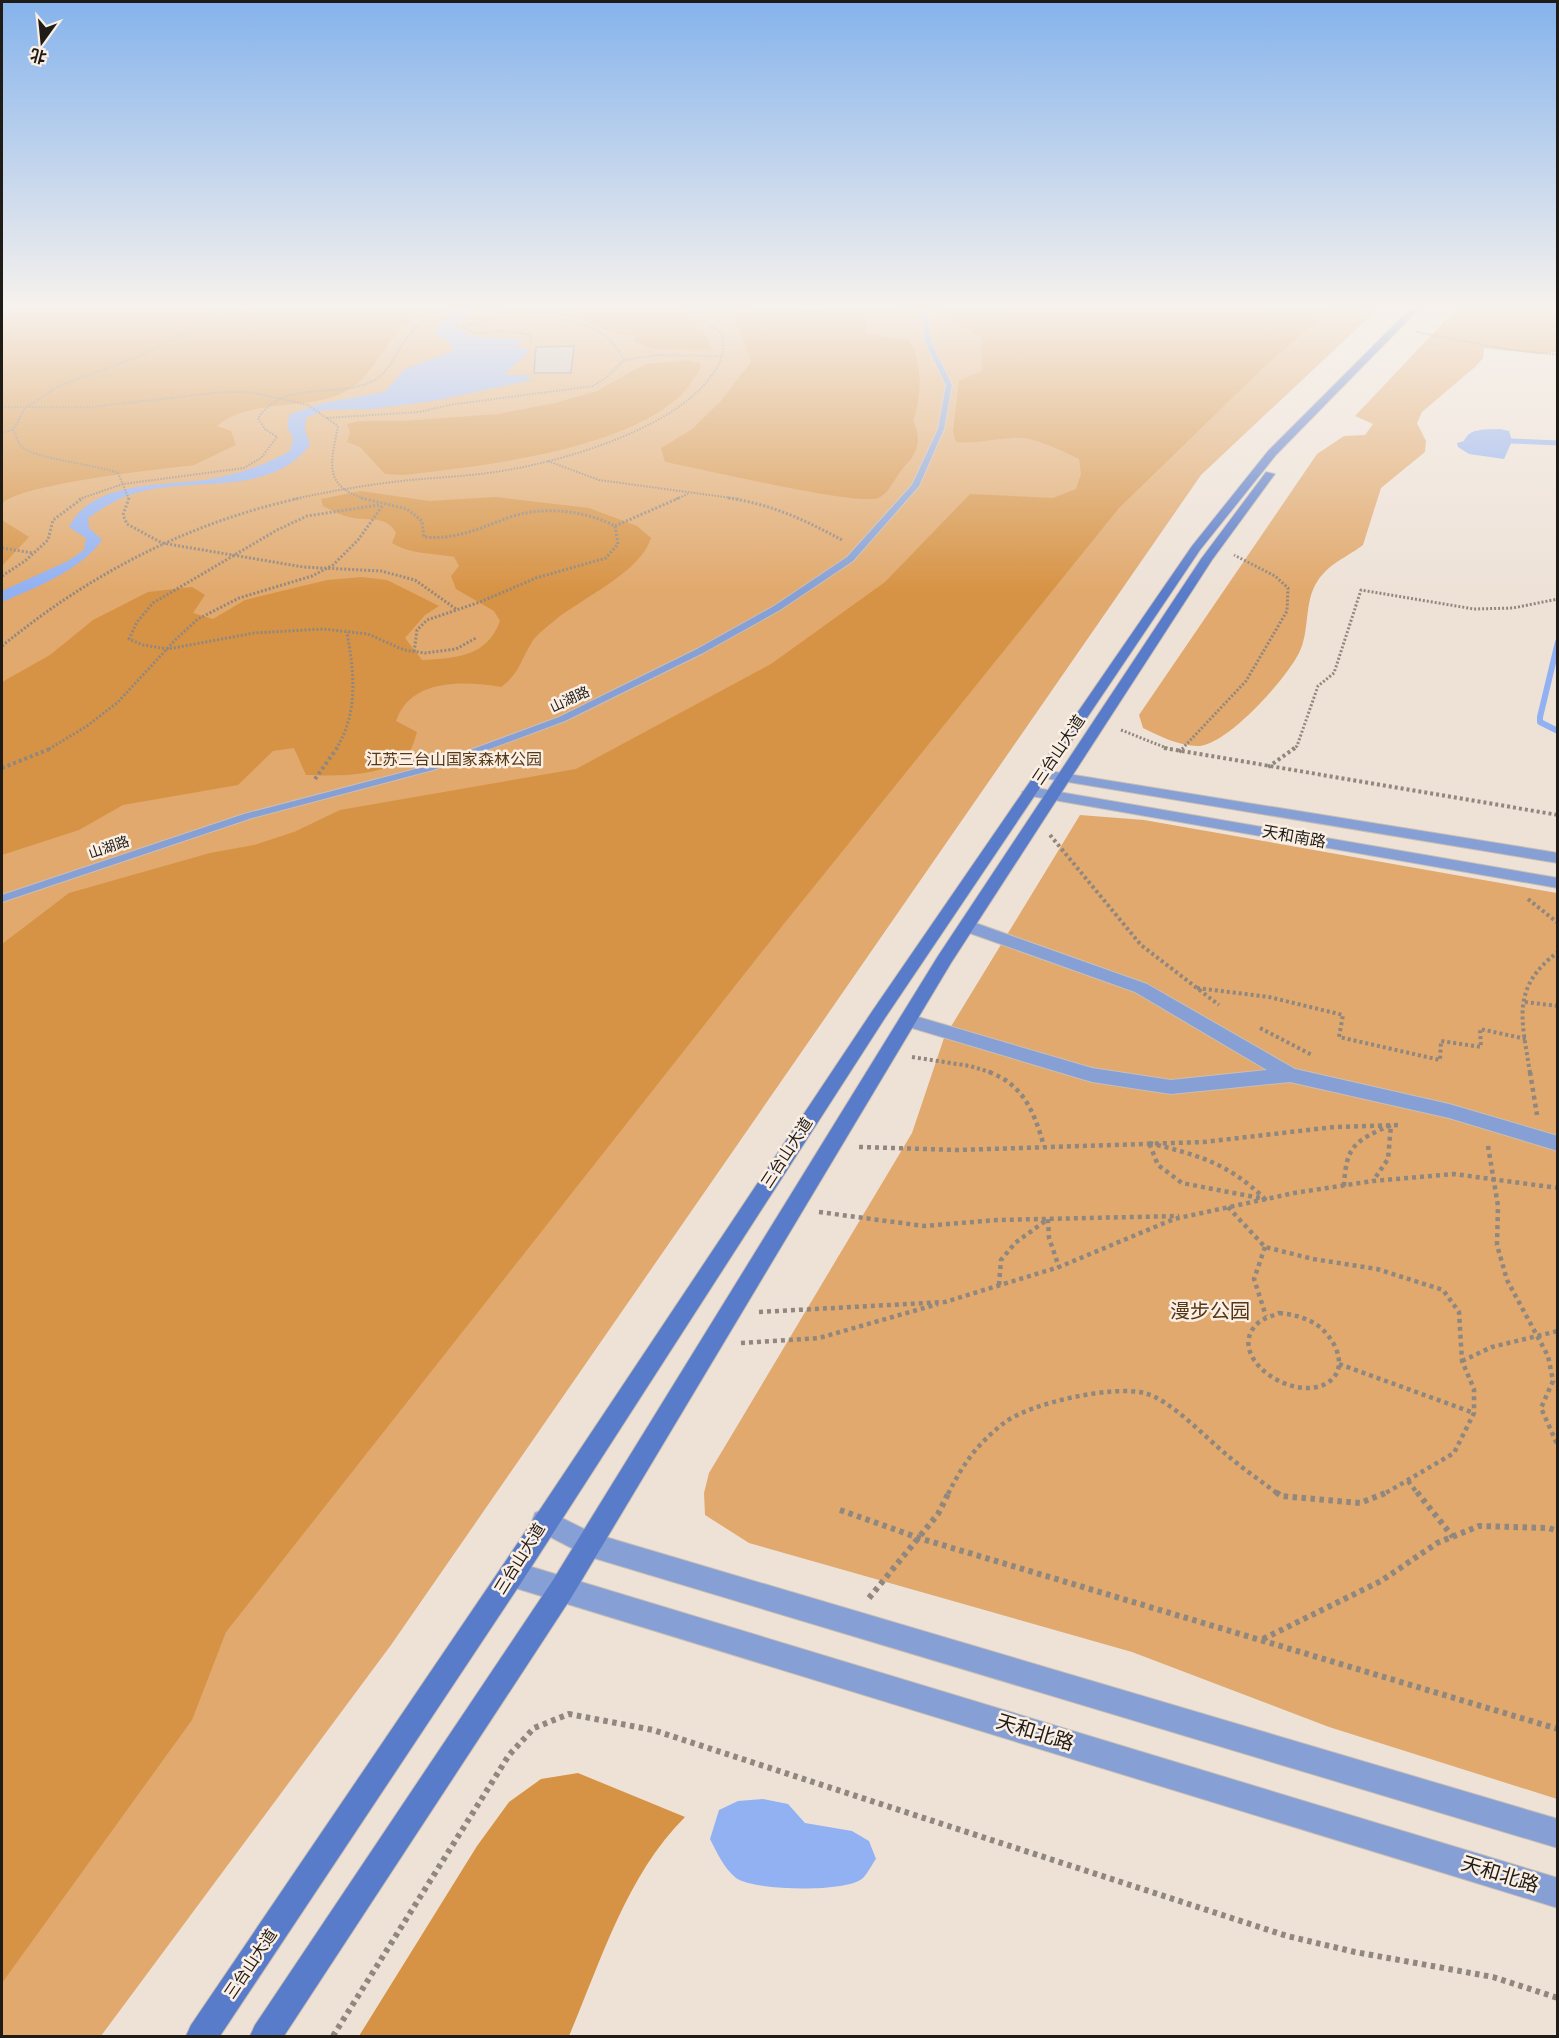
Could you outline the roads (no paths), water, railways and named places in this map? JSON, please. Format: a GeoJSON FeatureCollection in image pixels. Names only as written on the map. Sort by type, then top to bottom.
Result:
{"type":"FeatureCollection","features":[{"type":"Feature","properties":{"kind":"main road","name":"三台山大道"},"geometry":{"type":"LineString","coordinates":[[202,2037],[512,1574],[544,1521],[879,1014],[1030,792],[1210,531],[1272,453],[1324,401]]}},
{"type":"Feature","properties":{"kind":"main road","name":"三台山大道"},"geometry":{"type":"LineString","coordinates":[[266,2037],[562,1589],[587,1544],[888,1052],[1101,721],[1216,547],[1286,453],[1337,401]]}},
{"type":"Feature","properties":{"kind":"street","name":"天和南路"},"geometry":{"type":"LineString","coordinates":[[1043,774],[1557,858]]}},
{"type":"Feature","properties":{"kind":"street","name":"天和南路"},"geometry":{"type":"LineString","coordinates":[[1030,792],[1557,883]]}},
{"type":"Feature","properties":{"kind":"street"},"geometry":{"type":"LineString","coordinates":[[967,926],[1141,988],[1290,1076]]}},
{"type":"Feature","properties":{"kind":"street"},"geometry":{"type":"LineString","coordinates":[[908,1020],[1092,1075],[1172,1087],[1290,1076],[1449,1111],[1549,1141]]}},
{"type":"Feature","properties":{"kind":"street"},"geometry":{"type":"LineString","coordinates":[[544,1521],[587,1544],[1557,1834]]}},
{"type":"Feature","properties":{"kind":"street","name":"天和北路"},"geometry":{"type":"LineString","coordinates":[[512,1574],[1557,1893]]}},
{"type":"Feature","properties":{"kind":"lane","name":"山湖路"},"geometry":{"type":"LineString","coordinates":[[2,899],[298,801],[430,768],[562,719],[700,651],[777,608],[850,559],[915,486],[941,429],[946,401]]}},
{"type":"Feature","properties":{"kind":"water"},"geometry":{"type":"Polygon","coordinates":[[[432,401],[373,409],[324,410],[306,418],[305,430],[310,445],[293,462],[272,473],[227,483],[154,489],[132,494],[109,504],[88,518],[89,528],[102,540],[93,551],[82,561],[56,577],[2,602],[2,591],[68,561],[84,550],[86,538],[69,527],[81,511],[97,499],[137,487],[202,480],[257,467],[290,451],[293,438],[287,427],[290,414],[324,403],[432,401]]]}},
{"type":"Feature","properties":{"kind":"water"},"geometry":{"type":"Polygon","coordinates":[[[1500,429],[1509,431],[1512,441],[1504,459],[1469,454],[1458,447],[1457,443],[1464,441],[1474,431],[1500,429]]]}},
{"type":"Feature","properties":{"kind":"water"},"geometry":{"type":"Polygon","coordinates":[[[763,1799],[788,1804],[805,1823],[852,1831],[869,1841],[876,1859],[867,1874],[854,1883],[821,1888],[761,1886],[736,1878],[724,1865],[710,1839],[719,1810],[738,1801],[763,1799]]]}},
{"type":"Feature","properties":{"kind":"waterway"},"geometry":{"type":"LineString","coordinates":[[1512,441],[1558,443]]}},
{"type":"Feature","properties":{"kind":"waterway"},"geometry":{"type":"LineString","coordinates":[[1558,642],[1540,717],[1540,722],[1558,731]]}},
{"type":"Feature","properties":{"kind":"park label","name":"江苏三台山国家森林公园"},"geometry":{"type":"Point","coordinates":[454,760]}},
{"type":"Feature","properties":{"kind":"park label","name":"漫步公园"},"geometry":{"type":"Point","coordinates":[1210,1312]}}]}
